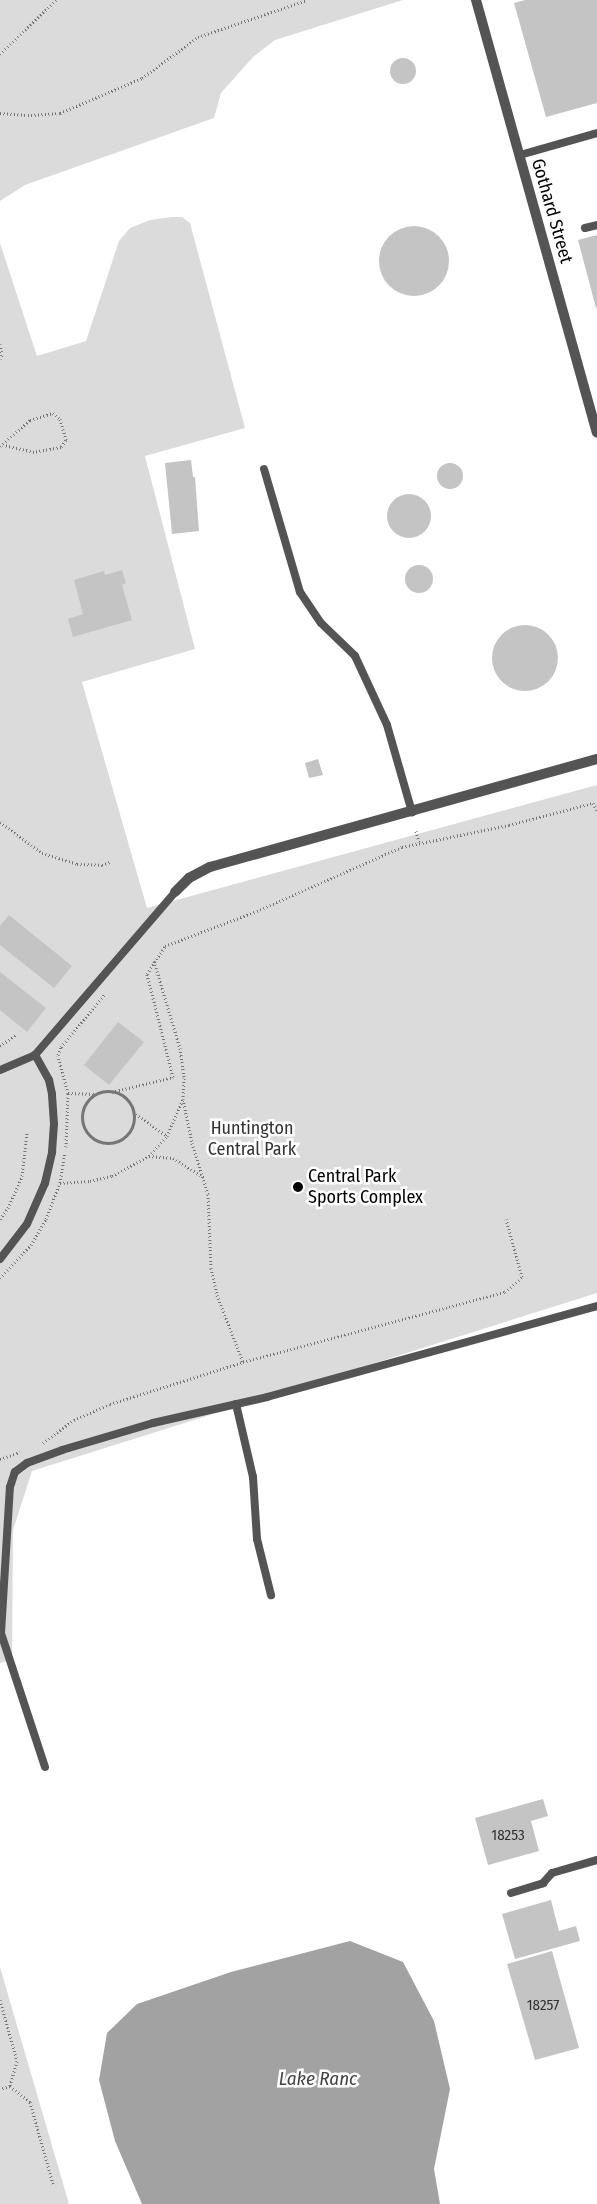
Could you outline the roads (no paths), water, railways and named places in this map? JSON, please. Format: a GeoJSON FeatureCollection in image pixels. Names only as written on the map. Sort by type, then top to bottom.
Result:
{"type":"FeatureCollection","features":[{"type":"Feature","properties":{"kind":"street","name":"Gothard Street"},"geometry":{"type":"LineString","coordinates":[[476,0],[597,432]]}},
{"type":"Feature","properties":{"kind":"street"},"geometry":{"type":"LineString","coordinates":[[175,892],[189,878],[210,867],[597,759]]}},
{"type":"Feature","properties":{"kind":"lane"},"geometry":{"type":"LineString","coordinates":[[520,156],[597,133]]}},
{"type":"Feature","properties":{"kind":"lane"},"geometry":{"type":"LineString","coordinates":[[585,228],[597,225]]}},
{"type":"Feature","properties":{"kind":"lane"},"geometry":{"type":"LineString","coordinates":[[264,469],[300,592],[321,624],[355,656],[387,725],[412,812]]}},
{"type":"Feature","properties":{"kind":"lane"},"geometry":{"type":"LineString","coordinates":[[0,1070],[35,1054],[175,892]]}},
{"type":"Feature","properties":{"kind":"lane"},"geometry":{"type":"LineString","coordinates":[[0,1259],[27,1224],[45,1183],[52,1152],[54,1124],[52,1094],[49,1080],[35,1054]]}},
{"type":"Feature","properties":{"kind":"lane"},"geometry":{"type":"LineString","coordinates":[[45,1767],[2,1633],[10,1488],[15,1472],[27,1463],[62,1450],[152,1423],[236,1404],[597,1306]]}},
{"type":"Feature","properties":{"kind":"lane"},"geometry":{"type":"LineString","coordinates":[[236,1404],[254,1477],[257,1539],[271,1595]]}},
{"type":"Feature","properties":{"kind":"lane"},"geometry":{"type":"LineString","coordinates":[[511,1893],[544,1883],[552,1873],[597,1860]]}},
{"type":"Feature","properties":{"kind":"water","name":"Lake Ranc"},"geometry":{"type":"Polygon","coordinates":[[[350,1941],[403,1962],[434,2021],[450,2089],[434,2169],[440,2204],[142,2204],[115,2141],[99,2080],[107,2033],[137,2004],[231,1972],[350,1941]]]}},
{"type":"Feature","properties":{"kind":"place","name":"Central Park Sports Complex"},"geometry":{"type":"Point","coordinates":[298,1187]}},
{"type":"Feature","properties":{"kind":"park label","name":"Huntington Central Park"},"geometry":{"type":"Point","coordinates":[252,1139]}}]}
